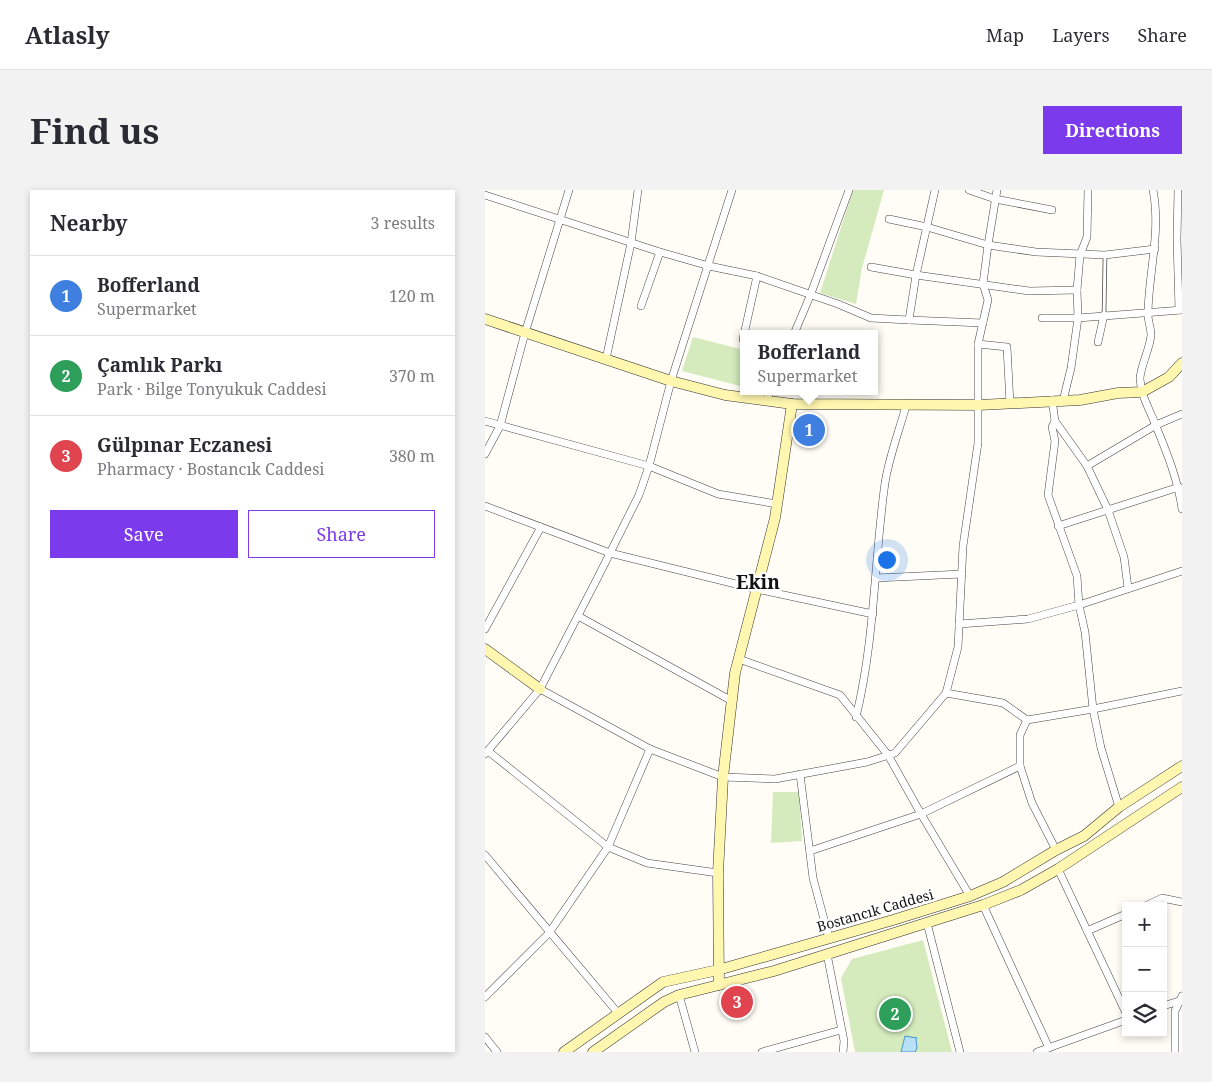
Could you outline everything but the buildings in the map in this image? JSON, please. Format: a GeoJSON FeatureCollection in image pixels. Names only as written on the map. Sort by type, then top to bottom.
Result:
{"type":"FeatureCollection","features":[{"type":"Feature","properties":{"kind":"street"},"geometry":{"type":"LineString","coordinates":[[485,454],[500,426],[525,333],[569,190]]}},
{"type":"Feature","properties":{"kind":"street"},"geometry":{"type":"LineString","coordinates":[[606,359],[631,243],[638,190]]}},
{"type":"Feature","properties":{"kind":"street"},"geometry":{"type":"LineString","coordinates":[[719,872],[647,863],[608,847],[486,752],[540,688],[639,495],[649,466],[671,382],[732,190]]}},
{"type":"Feature","properties":{"kind":"street"},"geometry":{"type":"LineString","coordinates":[[796,330],[849,190]]}},
{"type":"Feature","properties":{"kind":"street"},"geometry":{"type":"LineString","coordinates":[[909,320],[916,275],[935,190]]}},
{"type":"Feature","properties":{"kind":"street"},"geometry":{"type":"LineString","coordinates":[[969,190],[995,199],[1052,210]]}},
{"type":"Feature","properties":{"kind":"street"},"geometry":{"type":"LineString","coordinates":[[485,649],[540,688],[650,750],[723,777],[775,779],[867,762],[895,753],[946,693],[958,647],[963,546],[978,443],[978,344],[988,300],[983,284],[997,190]]}},
{"type":"Feature","properties":{"kind":"street"},"geometry":{"type":"LineString","coordinates":[[1088,190],[1087,237],[1080,255],[1077,290],[1078,318],[1071,368],[1058,401],[1055,421],[1052,427],[1055,441],[1047,495],[1077,576],[1093,710],[1101,748],[1119,807]]}},
{"type":"Feature","properties":{"kind":"street"},"geometry":{"type":"LineString","coordinates":[[1153,190],[1155,200],[1155,249],[1148,314],[1151,334],[1140,376],[1142,392],[1179,487],[1182,509]]}},
{"type":"Feature","properties":{"kind":"street"},"geometry":{"type":"LineString","coordinates":[[1042,318],[1148,314],[1180,310],[1179,190]]}},
{"type":"Feature","properties":{"kind":"street"},"geometry":{"type":"LineString","coordinates":[[485,195],[660,252],[709,266],[757,276],[810,296],[838,304],[871,318],[983,323]]}},
{"type":"Feature","properties":{"kind":"street"},"geometry":{"type":"LineString","coordinates":[[889,219],[927,227],[988,246],[1036,252],[1105,256],[1155,249]]}},
{"type":"Feature","properties":{"kind":"street"},"geometry":{"type":"LineString","coordinates":[[641,306],[660,252]]}},
{"type":"Feature","properties":{"kind":"street"},"geometry":{"type":"LineString","coordinates":[[871,267],[1029,291],[1077,290]]}},
{"type":"Feature","properties":{"kind":"street"},"geometry":{"type":"LineString","coordinates":[[745,330],[757,276]]}},
{"type":"Feature","properties":{"kind":"street"},"geometry":{"type":"LineString","coordinates":[[1098,342],[1104,315]]}},
{"type":"Feature","properties":{"kind":"street"},"geometry":{"type":"LineString","coordinates":[[485,319],[671,382],[725,395],[769,396],[792,404],[906,406],[1010,404],[1142,392],[1169,377],[1182,362]]}},
{"type":"Feature","properties":{"kind":"street"},"geometry":{"type":"LineString","coordinates":[[978,344],[1007,347],[1010,404]]}},
{"type":"Feature","properties":{"kind":"street"},"geometry":{"type":"LineString","coordinates":[[719,985],[719,872],[723,777],[735,673],[775,518],[792,404]]}},
{"type":"Feature","properties":{"kind":"street"},"geometry":{"type":"LineString","coordinates":[[856,717],[863,687],[873,614],[885,481],[906,406]]}},
{"type":"Feature","properties":{"kind":"street"},"geometry":{"type":"LineString","coordinates":[[1087,466],[1156,425],[1182,414]]}},
{"type":"Feature","properties":{"kind":"street"},"geometry":{"type":"LineString","coordinates":[[485,421],[649,466],[718,494],[777,504]]}},
{"type":"Feature","properties":{"kind":"street"},"geometry":{"type":"LineString","coordinates":[[1055,421],[1087,466],[1108,510],[1124,557],[1128,588]]}},
{"type":"Feature","properties":{"kind":"street"},"geometry":{"type":"LineString","coordinates":[[1058,526],[1179,487]]}},
{"type":"Feature","properties":{"kind":"street"},"geometry":{"type":"LineString","coordinates":[[485,506],[610,553],[757,589],[873,614]]}},
{"type":"Feature","properties":{"kind":"street"},"geometry":{"type":"LineString","coordinates":[[485,629],[541,527]]}},
{"type":"Feature","properties":{"kind":"street"},"geometry":{"type":"LineString","coordinates":[[959,624],[1028,619],[1182,572]]}},
{"type":"Feature","properties":{"kind":"street"},"geometry":{"type":"LineString","coordinates":[[876,578],[962,574]]}},
{"type":"Feature","properties":{"kind":"street"},"geometry":{"type":"LineString","coordinates":[[578,616],[732,701]]}},
{"type":"Feature","properties":{"kind":"street"},"geometry":{"type":"LineString","coordinates":[[739,658],[840,695],[888,756],[971,896]]}},
{"type":"Feature","properties":{"kind":"street"},"geometry":{"type":"LineString","coordinates":[[946,693],[1003,703],[1027,720],[1093,710],[1182,691]]}},
{"type":"Feature","properties":{"kind":"street"},"geometry":{"type":"LineString","coordinates":[[1027,720],[1019,735],[1020,766],[1032,803],[1056,850]]}},
{"type":"Feature","properties":{"kind":"street"},"geometry":{"type":"LineString","coordinates":[[485,997],[549,933],[608,847],[650,750]]}},
{"type":"Feature","properties":{"kind":"street"},"geometry":{"type":"LineString","coordinates":[[811,851],[921,814],[1020,766]]}},
{"type":"Feature","properties":{"kind":"street","name":"Bostancık Caddesi"},"geometry":{"type":"LineString","coordinates":[[564,1052],[663,982],[718,970],[829,938],[971,896],[1003,882],[1056,850],[1084,836],[1119,807],[1182,766]]}},
{"type":"Feature","properties":{"kind":"street"},"geometry":{"type":"LineString","coordinates":[[800,774],[813,878],[829,938]]}},
{"type":"Feature","properties":{"kind":"street","name":"Bostancık Caddesi"},"geometry":{"type":"LineString","coordinates":[[593,1052],[664,1002],[679,995],[774,971],[983,905],[1021,890],[1058,870],[1182,787]]}},
{"type":"Feature","properties":{"kind":"street"},"geometry":{"type":"LineString","coordinates":[[485,855],[618,1013]]}},
{"type":"Feature","properties":{"kind":"street"},"geometry":{"type":"LineString","coordinates":[[1058,870],[1122,1005]]}},
{"type":"Feature","properties":{"kind":"street"},"geometry":{"type":"LineString","coordinates":[[1154,902],[1162,898],[1182,902]]}},
{"type":"Feature","properties":{"kind":"street"},"geometry":{"type":"LineString","coordinates":[[983,905],[1049,1048]]}},
{"type":"Feature","properties":{"kind":"street"},"geometry":{"type":"LineString","coordinates":[[1087,931],[1122,916]]}},
{"type":"Feature","properties":{"kind":"street"},"geometry":{"type":"LineString","coordinates":[[927,923],[961,1052]]}},
{"type":"Feature","properties":{"kind":"street"},"geometry":{"type":"LineString","coordinates":[[827,954],[843,1040],[843,1052]]}},
{"type":"Feature","properties":{"kind":"street"},"geometry":{"type":"LineString","coordinates":[[679,995],[695,1052]]}},
{"type":"Feature","properties":{"kind":"street"},"geometry":{"type":"LineString","coordinates":[[1167,1004],[1181,999]]}},
{"type":"Feature","properties":{"kind":"street"},"geometry":{"type":"LineString","coordinates":[[1175,1052],[1175,1011],[1181,999]]}},
{"type":"Feature","properties":{"kind":"street"},"geometry":{"type":"LineString","coordinates":[[1037,1052],[1122,1021]]}},
{"type":"Feature","properties":{"kind":"street"},"geometry":{"type":"LineString","coordinates":[[762,1052],[841,1030]]}},
{"type":"Feature","properties":{"kind":"street"},"geometry":{"type":"LineString","coordinates":[[485,1037],[497,1052]]}},
{"type":"Feature","properties":{"kind":"lane"},"geometry":{"type":"LineString","coordinates":[[1104,315],[1105,256]]}},
{"type":"Feature","properties":{"kind":"green space"},"geometry":{"type":"Polygon","coordinates":[[[853,190],[884,190],[862,268],[856,304],[820,293],[853,190]]]}},
{"type":"Feature","properties":{"kind":"green space"},"geometry":{"type":"Polygon","coordinates":[[[693,337],[740,349],[740,386],[682,371],[693,337]]]}},
{"type":"Feature","properties":{"kind":"green space"},"geometry":{"type":"Polygon","coordinates":[[[773,792],[799,792],[802,841],[771,843],[773,792]]]}},
{"type":"Feature","properties":{"kind":"green space"},"geometry":{"type":"Polygon","coordinates":[[[923,940],[952,1052],[855,1052],[841,978],[852,959],[923,940]]]}},
{"type":"Feature","properties":{"kind":"water"},"geometry":{"type":"Polygon","coordinates":[[[905,1036],[917,1038],[915,1052],[901,1052],[905,1036]]]}},
{"type":"Feature","properties":{"kind":"place","name":"Bofferland"},"geometry":{"type":"Point","coordinates":[809,430]}},
{"type":"Feature","properties":{"kind":"place","name":"Gülpınar Eczanesi"},"geometry":{"type":"Point","coordinates":[737,1002]}},
{"type":"Feature","properties":{"kind":"place","name":"Çamlık Parkı"},"geometry":{"type":"Point","coordinates":[895,1014]}},
{"type":"Feature","properties":{"kind":"district","name":"Ekin"},"geometry":{"type":"Point","coordinates":[758,582]}}]}
